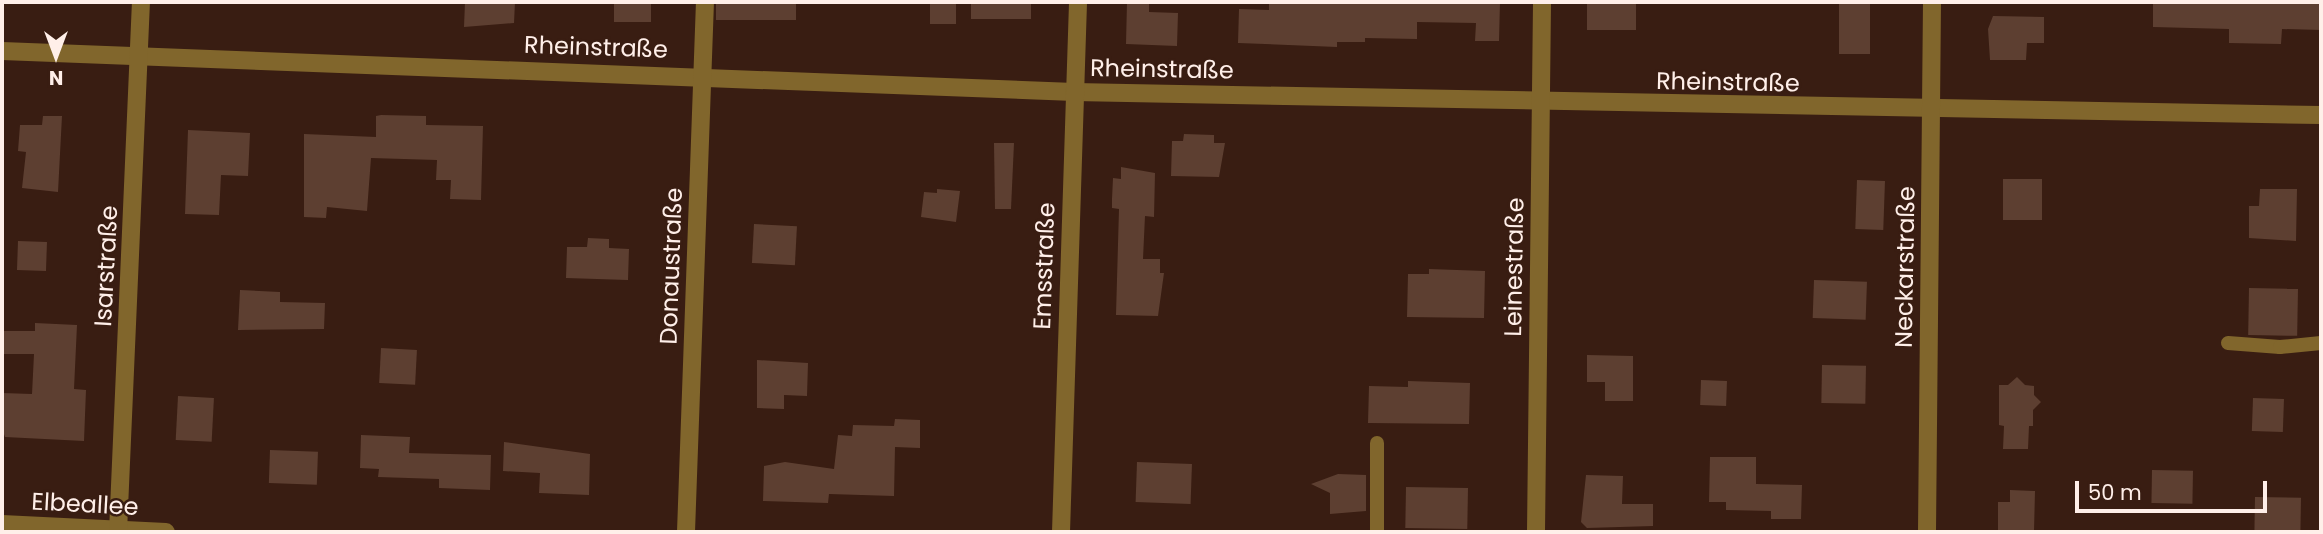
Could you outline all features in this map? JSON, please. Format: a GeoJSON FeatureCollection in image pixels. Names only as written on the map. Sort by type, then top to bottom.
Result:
{"type":"FeatureCollection","features":[{"type":"Feature","properties":{"kind":"street","name":"Isarstraße"},"geometry":{"type":"LineString","coordinates":[[118,531],[141,2]]}},
{"type":"Feature","properties":{"kind":"street","name":"Donaustraße"},"geometry":{"type":"LineString","coordinates":[[686,532],[705,2]]}},
{"type":"Feature","properties":{"kind":"street","name":"Emsstraße"},"geometry":{"type":"LineString","coordinates":[[1061,532],[1078,2]]}},
{"type":"Feature","properties":{"kind":"street","name":"Leinestraße"},"geometry":{"type":"LineString","coordinates":[[1536,532],[1542,2]]}},
{"type":"Feature","properties":{"kind":"street","name":"Neckarstraße"},"geometry":{"type":"LineString","coordinates":[[1927,532],[1932,2]]}},
{"type":"Feature","properties":{"kind":"street","name":"Rheinstraße"},"geometry":{"type":"LineString","coordinates":[[2,51],[703,75],[1074,92],[1541,103],[2321,115]]}},
{"type":"Feature","properties":{"kind":"street","name":"Elbeallee"},"geometry":{"type":"LineString","coordinates":[[2,524],[166,532]]}},
{"type":"Feature","properties":{"kind":"lane"},"geometry":{"type":"LineString","coordinates":[[2228,343],[2280,347],[2321,343]]}},
{"type":"Feature","properties":{"kind":"lane"},"geometry":{"type":"LineString","coordinates":[[1377,443],[1377,532]]}},
{"type":"Feature","properties":{"kind":"building"},"geometry":{"type":"Polygon","coordinates":[[[465,2],[515,2],[514,23],[464,27],[465,2]]]}},
{"type":"Feature","properties":{"kind":"building"},"geometry":{"type":"Polygon","coordinates":[[[614,2],[651,2],[651,22],[614,22],[614,2]]]}},
{"type":"Feature","properties":{"kind":"building"},"geometry":{"type":"Polygon","coordinates":[[[716,2],[796,2],[796,20],[716,20],[716,2]]]}},
{"type":"Feature","properties":{"kind":"building"},"geometry":{"type":"Polygon","coordinates":[[[930,2],[956,2],[956,24],[930,24],[930,2]]]}},
{"type":"Feature","properties":{"kind":"building"},"geometry":{"type":"Polygon","coordinates":[[[971,2],[1031,2],[1031,19],[971,19],[971,2]]]}},
{"type":"Feature","properties":{"kind":"building"},"geometry":{"type":"Polygon","coordinates":[[[1127,2],[1149,2],[1149,12],[1178,13],[1177,46],[1126,44],[1127,2]]]}},
{"type":"Feature","properties":{"kind":"building"},"geometry":{"type":"Polygon","coordinates":[[[1269,2],[1500,2],[1499,41],[1475,41],[1476,23],[1417,22],[1417,39],[1365,38],[1365,42],[1337,42],[1337,47],[1238,43],[1239,9],[1269,10],[1269,2]]]}},
{"type":"Feature","properties":{"kind":"building"},"geometry":{"type":"Polygon","coordinates":[[[1587,2],[1636,2],[1636,30],[1587,30],[1587,2]]]}},
{"type":"Feature","properties":{"kind":"building"},"geometry":{"type":"Polygon","coordinates":[[[1839,2],[1870,2],[1870,54],[1839,54],[1839,2]]]}},
{"type":"Feature","properties":{"kind":"building"},"geometry":{"type":"Polygon","coordinates":[[[2153,2],[2321,2],[2321,30],[2282,29],[2281,44],[2229,43],[2229,29],[2153,27],[2153,2]]]}},
{"type":"Feature","properties":{"kind":"building"},"geometry":{"type":"Polygon","coordinates":[[[1993,16],[2044,17],[2044,43],[2027,43],[2026,60],[1990,60],[1988,29],[1993,16]]]}},
{"type":"Feature","properties":{"kind":"building"},"geometry":{"type":"Polygon","coordinates":[[[43,116],[62,116],[58,192],[22,188],[26,152],[18,151],[20,125],[42,125],[43,116]]]}},
{"type":"Feature","properties":{"kind":"building"},"geometry":{"type":"Polygon","coordinates":[[[376,116],[426,116],[426,125],[483,126],[481,200],[450,199],[451,180],[436,180],[437,160],[371,158],[367,211],[327,207],[326,218],[304,217],[304,134],[376,137],[376,116]]]}},
{"type":"Feature","properties":{"kind":"building"},"geometry":{"type":"Polygon","coordinates":[[[188,130],[250,133],[248,176],[221,175],[219,215],[185,214],[188,130]]]}},
{"type":"Feature","properties":{"kind":"building"},"geometry":{"type":"Polygon","coordinates":[[[1184,134],[1214,135],[1214,143],[1225,143],[1219,177],[1171,176],[1172,141],[1183,141],[1184,134]]]}},
{"type":"Feature","properties":{"kind":"building"},"geometry":{"type":"Polygon","coordinates":[[[994,143],[1014,143],[1011,209],[995,209],[994,143]]]}},
{"type":"Feature","properties":{"kind":"building"},"geometry":{"type":"Polygon","coordinates":[[[1121,167],[1155,173],[1154,217],[1145,216],[1143,259],[1160,259],[1160,273],[1164,273],[1158,316],[1116,315],[1119,209],[1112,208],[1112,199],[1113,178],[1121,179],[1121,167]]]}},
{"type":"Feature","properties":{"kind":"building"},"geometry":{"type":"Polygon","coordinates":[[[2003,179],[2042,179],[2042,220],[2003,220],[2003,179]]]}},
{"type":"Feature","properties":{"kind":"building"},"geometry":{"type":"Polygon","coordinates":[[[1857,180],[1885,181],[1883,230],[1855,229],[1857,180]]]}},
{"type":"Feature","properties":{"kind":"building"},"geometry":{"type":"Polygon","coordinates":[[[937,189],[960,191],[956,222],[921,217],[924,192],[937,193],[937,189]]]}},
{"type":"Feature","properties":{"kind":"building"},"geometry":{"type":"Polygon","coordinates":[[[2260,189],[2297,189],[2296,241],[2249,238],[2249,206],[2259,206],[2260,189]]]}},
{"type":"Feature","properties":{"kind":"building"},"geometry":{"type":"Polygon","coordinates":[[[754,224],[797,226],[795,265],[752,263],[754,224]]]}},
{"type":"Feature","properties":{"kind":"building"},"geometry":{"type":"Polygon","coordinates":[[[588,238],[609,239],[609,248],[629,249],[628,280],[566,278],[567,247],[587,247],[588,238]]]}},
{"type":"Feature","properties":{"kind":"building"},"geometry":{"type":"Polygon","coordinates":[[[18,241],[47,242],[46,271],[17,270],[18,241]]]}},
{"type":"Feature","properties":{"kind":"building"},"geometry":{"type":"Polygon","coordinates":[[[1429,269],[1485,271],[1484,318],[1407,317],[1408,274],[1429,274],[1429,269]]]}},
{"type":"Feature","properties":{"kind":"building"},"geometry":{"type":"Polygon","coordinates":[[[1814,280],[1867,282],[1866,320],[1813,318],[1814,280]]]}},
{"type":"Feature","properties":{"kind":"building"},"geometry":{"type":"Polygon","coordinates":[[[2249,288],[2298,289],[2297,336],[2248,335],[2249,288]]]}},
{"type":"Feature","properties":{"kind":"building"},"geometry":{"type":"Polygon","coordinates":[[[240,290],[280,292],[280,302],[325,303],[324,329],[238,330],[240,290]]]}},
{"type":"Feature","properties":{"kind":"building"},"geometry":{"type":"Polygon","coordinates":[[[35,323],[77,325],[74,389],[86,390],[84,441],[5,437],[2,429],[2,393],[32,394],[34,354],[2,354],[2,331],[35,331],[35,323]]]}},
{"type":"Feature","properties":{"kind":"building"},"geometry":{"type":"Polygon","coordinates":[[[381,348],[417,350],[415,385],[379,383],[381,348]]]}},
{"type":"Feature","properties":{"kind":"building"},"geometry":{"type":"Polygon","coordinates":[[[1587,355],[1633,356],[1633,401],[1605,401],[1605,382],[1587,382],[1587,355]]]}},
{"type":"Feature","properties":{"kind":"building"},"geometry":{"type":"Polygon","coordinates":[[[757,360],[808,363],[807,396],[784,395],[784,409],[757,408],[757,360]]]}},
{"type":"Feature","properties":{"kind":"building"},"geometry":{"type":"Polygon","coordinates":[[[1822,365],[1866,366],[1865,404],[1821,403],[1822,365]]]}},
{"type":"Feature","properties":{"kind":"building"},"geometry":{"type":"Polygon","coordinates":[[[2017,377],[2025,385],[2034,386],[2034,395],[2041,402],[2033,410],[2028,449],[2003,449],[2004,426],[1999,425],[1999,385],[2008,385],[2017,377]]]}},
{"type":"Feature","properties":{"kind":"building"},"geometry":{"type":"Polygon","coordinates":[[[1701,380],[1727,381],[1726,406],[1700,405],[1701,380]]]}},
{"type":"Feature","properties":{"kind":"building"},"geometry":{"type":"Polygon","coordinates":[[[1408,381],[1470,383],[1469,424],[1368,423],[1369,386],[1408,387],[1408,381]]]}},
{"type":"Feature","properties":{"kind":"building"},"geometry":{"type":"Polygon","coordinates":[[[178,396],[214,398],[212,442],[176,440],[178,396]]]}},
{"type":"Feature","properties":{"kind":"building"},"geometry":{"type":"Polygon","coordinates":[[[2253,398],[2284,399],[2283,432],[2252,431],[2253,398]]]}},
{"type":"Feature","properties":{"kind":"building"},"geometry":{"type":"Polygon","coordinates":[[[895,419],[920,420],[920,448],[895,447],[894,496],[829,494],[828,503],[763,501],[764,466],[785,462],[834,469],[838,435],[852,436],[853,425],[894,426],[895,419]]]}},
{"type":"Feature","properties":{"kind":"building"},"geometry":{"type":"Polygon","coordinates":[[[361,435],[410,437],[409,453],[491,455],[490,490],[439,488],[439,479],[378,477],[379,469],[360,468],[361,435]]]}},
{"type":"Feature","properties":{"kind":"building"},"geometry":{"type":"Polygon","coordinates":[[[504,442],[590,454],[589,495],[539,493],[540,473],[503,471],[504,442]]]}},
{"type":"Feature","properties":{"kind":"building"},"geometry":{"type":"Polygon","coordinates":[[[270,450],[318,452],[317,485],[269,483],[270,450]]]}},
{"type":"Feature","properties":{"kind":"building"},"geometry":{"type":"Polygon","coordinates":[[[1710,457],[1756,457],[1756,484],[1802,485],[1801,519],[1771,519],[1771,511],[1726,510],[1726,502],[1709,502],[1710,457]]]}},
{"type":"Feature","properties":{"kind":"building"},"geometry":{"type":"Polygon","coordinates":[[[1137,462],[1192,464],[1191,504],[1136,502],[1137,462]]]}},
{"type":"Feature","properties":{"kind":"building"},"geometry":{"type":"Polygon","coordinates":[[[2152,470],[2193,471],[2192,504],[2151,503],[2152,470]]]}},
{"type":"Feature","properties":{"kind":"building"},"geometry":{"type":"Polygon","coordinates":[[[1338,474],[1366,475],[1366,511],[1330,514],[1330,493],[1311,484],[1338,474]]]}},
{"type":"Feature","properties":{"kind":"building"},"geometry":{"type":"Polygon","coordinates":[[[1586,475],[1623,476],[1622,504],[1653,504],[1653,526],[1587,528],[1581,522],[1586,475]]]}},
{"type":"Feature","properties":{"kind":"building"},"geometry":{"type":"Polygon","coordinates":[[[1406,487],[1468,488],[1467,529],[1405,528],[1406,487]]]}},
{"type":"Feature","properties":{"kind":"building"},"geometry":{"type":"Polygon","coordinates":[[[2010,490],[2035,491],[2034,532],[1998,532],[1998,502],[2010,502],[2010,490]]]}},
{"type":"Feature","properties":{"kind":"building"},"geometry":{"type":"Polygon","coordinates":[[[2255,497],[2301,498],[2300,532],[2254,532],[2255,497]]]}}]}
